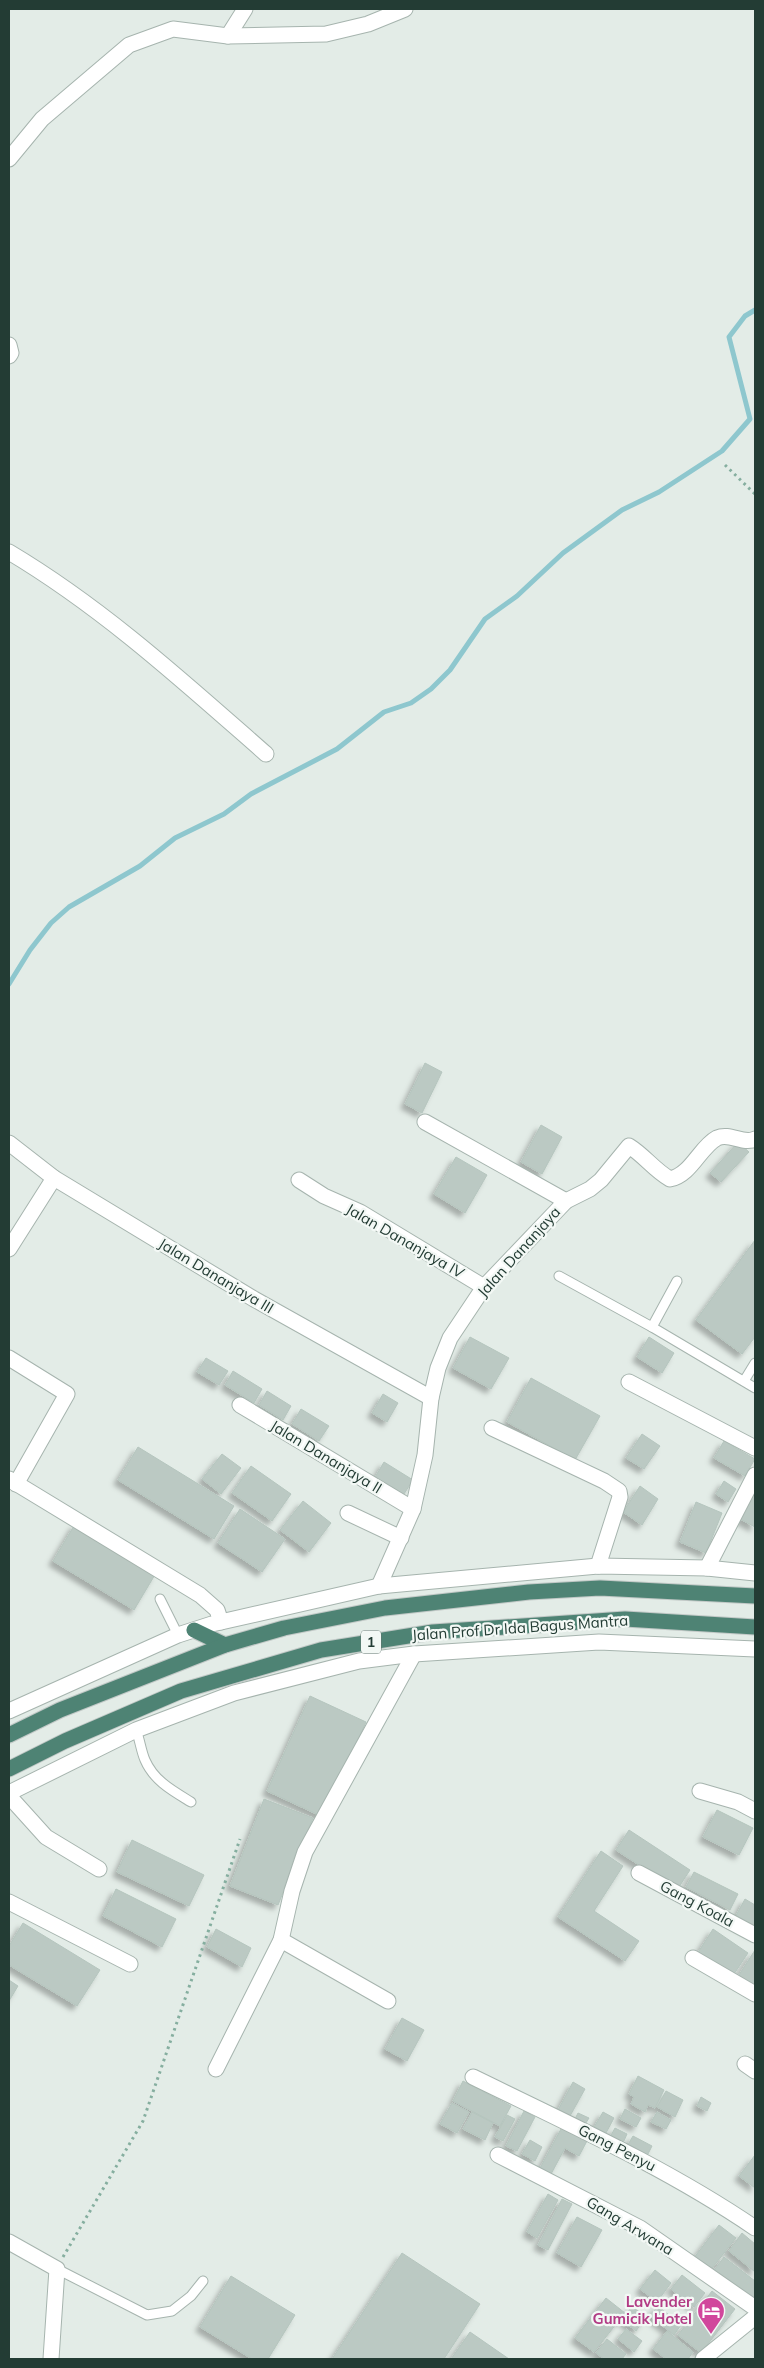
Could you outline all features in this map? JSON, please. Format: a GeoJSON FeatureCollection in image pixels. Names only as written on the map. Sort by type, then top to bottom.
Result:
{"type":"FeatureCollection","features":[{"type":"Feature","properties":{"kind":"highway","name":"Jalan Prof Dr Ida Bagus Mantra"},"geometry":{"type":"LineString","coordinates":[[9,1735],[60,1710],[225,1646],[284,1628],[385,1608],[529,1592],[600,1588],[755,1596]]}},
{"type":"Feature","properties":{"kind":"highway","name":"Jalan Prof Dr Ida Bagus Mantra"},"geometry":{"type":"LineString","coordinates":[[9,1769],[65,1741],[172,1695],[321,1650],[433,1632],[625,1620],[755,1627]]}},
{"type":"Feature","properties":{"kind":"highway"},"geometry":{"type":"LineString","coordinates":[[194,1630],[225,1646]]}},
{"type":"Feature","properties":{"kind":"street"},"geometry":{"type":"LineString","coordinates":[[228,36],[245,9]]}},
{"type":"Feature","properties":{"kind":"street"},"geometry":{"type":"LineString","coordinates":[[9,159],[42,119],[129,45],[173,29],[228,36],[326,34],[368,24],[405,9]]}},
{"type":"Feature","properties":{"kind":"street"},"geometry":{"type":"LineString","coordinates":[[9,345],[11,353],[9,356]]}},
{"type":"Feature","properties":{"kind":"street"},"geometry":{"type":"LineString","coordinates":[[9,552],[61,584],[162,662],[266,754]]}},
{"type":"Feature","properties":{"kind":"street"},"geometry":{"type":"LineString","coordinates":[[425,1122],[566,1201]]}},
{"type":"Feature","properties":{"kind":"street","name":"Jalan Dananjaya"},"geometry":{"type":"LineString","coordinates":[[379,1586],[413,1509],[424,1455],[431,1398],[438,1368],[450,1338],[484,1287],[566,1201],[590,1189],[601,1180],[629,1146],[641,1153],[658,1172],[670,1179],[684,1172],[716,1138],[725,1136],[750,1142],[755,1139]]}},
{"type":"Feature","properties":{"kind":"street","name":"Jalan Dananjaya III"},"geometry":{"type":"LineString","coordinates":[[9,1143],[54,1178],[254,1299],[431,1398]]}},
{"type":"Feature","properties":{"kind":"street"},"geometry":{"type":"LineString","coordinates":[[9,1249],[54,1178]]}},
{"type":"Feature","properties":{"kind":"street","name":"Jalan Dananjaya IV"},"geometry":{"type":"LineString","coordinates":[[299,1180],[324,1196],[360,1212],[484,1287]]}},
{"type":"Feature","properties":{"kind":"street"},"geometry":{"type":"LineString","coordinates":[[9,1358],[67,1394],[12,1482],[200,1595],[217,1610],[221,1622]]}},
{"type":"Feature","properties":{"kind":"street"},"geometry":{"type":"LineString","coordinates":[[629,1382],[755,1448]]}},
{"type":"Feature","properties":{"kind":"street","name":"Jalan Dananjaya II"},"geometry":{"type":"LineString","coordinates":[[240,1405],[413,1509]]}},
{"type":"Feature","properties":{"kind":"street"},"geometry":{"type":"LineString","coordinates":[[492,1428],[609,1484],[619,1491],[620,1497],[598,1566]]}},
{"type":"Feature","properties":{"kind":"street"},"geometry":{"type":"LineString","coordinates":[[708,1568],[755,1475]]}},
{"type":"Feature","properties":{"kind":"street"},"geometry":{"type":"LineString","coordinates":[[348,1513],[401,1538]]}},
{"type":"Feature","properties":{"kind":"street"},"geometry":{"type":"LineString","coordinates":[[9,1711],[178,1635],[221,1622],[379,1586],[598,1566],[708,1568],[755,1573]]}},
{"type":"Feature","properties":{"kind":"street"},"geometry":{"type":"LineString","coordinates":[[682,1645],[683,1622]]}},
{"type":"Feature","properties":{"kind":"street"},"geometry":{"type":"LineString","coordinates":[[99,1869],[46,1837],[9,1794],[136,1730],[234,1693],[359,1661],[414,1654],[599,1642],[755,1649]]}},
{"type":"Feature","properties":{"kind":"street"},"geometry":{"type":"LineString","coordinates":[[216,2069],[281,1940],[292,1892],[305,1852],[414,1654]]}},
{"type":"Feature","properties":{"kind":"street"},"geometry":{"type":"LineString","coordinates":[[228,1677],[234,1693]]}},
{"type":"Feature","properties":{"kind":"street"},"geometry":{"type":"LineString","coordinates":[[700,1791],[738,1802],[755,1811]]}},
{"type":"Feature","properties":{"kind":"street","name":"Gang Koala"},"geometry":{"type":"LineString","coordinates":[[639,1873],[755,1935]]}},
{"type":"Feature","properties":{"kind":"street"},"geometry":{"type":"LineString","coordinates":[[9,1902],[130,1964]]}},
{"type":"Feature","properties":{"kind":"street"},"geometry":{"type":"LineString","coordinates":[[281,1940],[388,2001]]}},
{"type":"Feature","properties":{"kind":"street"},"geometry":{"type":"LineString","coordinates":[[693,1958],[755,1994]]}},
{"type":"Feature","properties":{"kind":"street","name":"Gang Penyu"},"geometry":{"type":"LineString","coordinates":[[473,2078],[624,2151],[678,2180],[755,2228]]}},
{"type":"Feature","properties":{"kind":"street","name":"Gang Arwana"},"geometry":{"type":"LineString","coordinates":[[498,2155],[640,2228],[755,2308]]}},
{"type":"Feature","properties":{"kind":"street"},"geometry":{"type":"LineString","coordinates":[[9,2242],[57,2269],[51,2359]]}},
{"type":"Feature","properties":{"kind":"street"},"geometry":{"type":"LineString","coordinates":[[703,2359],[755,2317]]}},
{"type":"Feature","properties":{"kind":"lane"},"geometry":{"type":"LineString","coordinates":[[558,1276],[652,1327],[755,1388]]}},
{"type":"Feature","properties":{"kind":"lane"},"geometry":{"type":"LineString","coordinates":[[652,1327],[677,1281]]}},
{"type":"Feature","properties":{"kind":"lane"},"geometry":{"type":"LineString","coordinates":[[744,1381],[755,1363]]}},
{"type":"Feature","properties":{"kind":"lane"},"geometry":{"type":"LineString","coordinates":[[160,1599],[178,1635]]}},
{"type":"Feature","properties":{"kind":"lane"},"geometry":{"type":"LineString","coordinates":[[136,1730],[144,1758],[151,1772],[159,1782],[191,1802]]}},
{"type":"Feature","properties":{"kind":"lane"},"geometry":{"type":"LineString","coordinates":[[57,2269],[147,2314],[172,2311],[191,2296],[202,2281]]}},
{"type":"Feature","properties":{"kind":"path"},"geometry":{"type":"LineString","coordinates":[[724,464],[755,494]]}},
{"type":"Feature","properties":{"kind":"path"},"geometry":{"type":"LineString","coordinates":[[57,2269],[143,2121],[240,1839]]}},
{"type":"Feature","properties":{"kind":"building"},"geometry":{"type":"Polygon","coordinates":[[[425,1063],[442,1072],[422,1113],[405,1104],[425,1063]]]}},
{"type":"Feature","properties":{"kind":"building"},"geometry":{"type":"Polygon","coordinates":[[[541,1125],[562,1137],[542,1174],[521,1162],[541,1125]]]}},
{"type":"Feature","properties":{"kind":"building"},"geometry":{"type":"Polygon","coordinates":[[[738,1142],[749,1152],[721,1182],[710,1173],[738,1142]]]}},
{"type":"Feature","properties":{"kind":"building"},"geometry":{"type":"Polygon","coordinates":[[[456,1157],[487,1175],[465,1213],[434,1194],[456,1157]]]}},
{"type":"Feature","properties":{"kind":"building"},"geometry":{"type":"Polygon","coordinates":[[[755,1240],[755,1337],[742,1354],[696,1320],[755,1240]]]}},
{"type":"Feature","properties":{"kind":"building"},"geometry":{"type":"Polygon","coordinates":[[[470,1337],[509,1358],[491,1389],[453,1368],[470,1337]]]}},
{"type":"Feature","properties":{"kind":"building"},"geometry":{"type":"Polygon","coordinates":[[[649,1337],[674,1353],[662,1373],[637,1357],[649,1337]]]}},
{"type":"Feature","properties":{"kind":"building"},"geometry":{"type":"Polygon","coordinates":[[[206,1358],[228,1371],[219,1385],[197,1372],[206,1358]]]}},
{"type":"Feature","properties":{"kind":"building"},"geometry":{"type":"Polygon","coordinates":[[[233,1371],[262,1389],[254,1403],[225,1385],[233,1371]]]}},
{"type":"Feature","properties":{"kind":"building"},"geometry":{"type":"Polygon","coordinates":[[[531,1378],[600,1416],[575,1460],[507,1422],[531,1378]]]}},
{"type":"Feature","properties":{"kind":"building"},"geometry":{"type":"Polygon","coordinates":[[[267,1391],[291,1406],[283,1420],[259,1405],[267,1391]]]}},
{"type":"Feature","properties":{"kind":"building"},"geometry":{"type":"Polygon","coordinates":[[[383,1394],[398,1403],[387,1422],[372,1413],[383,1394]]]}},
{"type":"Feature","properties":{"kind":"building"},"geometry":{"type":"Polygon","coordinates":[[[301,1409],[329,1426],[319,1441],[292,1424],[301,1409]]]}},
{"type":"Feature","properties":{"kind":"building"},"geometry":{"type":"Polygon","coordinates":[[[642,1434],[660,1446],[644,1469],[626,1458],[642,1434]]]}},
{"type":"Feature","properties":{"kind":"building"},"geometry":{"type":"Polygon","coordinates":[[[724,1441],[755,1459],[745,1476],[714,1458],[724,1441]]]}},
{"type":"Feature","properties":{"kind":"building"},"geometry":{"type":"Polygon","coordinates":[[[138,1447],[234,1506],[214,1539],[118,1480],[138,1447]]]}},
{"type":"Feature","properties":{"kind":"building"},"geometry":{"type":"Polygon","coordinates":[[[222,1454],[241,1468],[221,1494],[202,1479],[222,1454]]]}},
{"type":"Feature","properties":{"kind":"building"},"geometry":{"type":"Polygon","coordinates":[[[384,1462],[413,1480],[402,1497],[374,1479],[384,1462]]]}},
{"type":"Feature","properties":{"kind":"building"},"geometry":{"type":"Polygon","coordinates":[[[251,1466],[291,1494],[272,1521],[232,1493],[251,1466]]]}},
{"type":"Feature","properties":{"kind":"building"},"geometry":{"type":"Polygon","coordinates":[[[724,1481],[736,1489],[728,1502],[716,1494],[724,1481]]]}},
{"type":"Feature","properties":{"kind":"building"},"geometry":{"type":"Polygon","coordinates":[[[640,1486],[658,1499],[642,1525],[623,1512],[640,1486]]]}},
{"type":"Feature","properties":{"kind":"building"},"geometry":{"type":"Polygon","coordinates":[[[755,1492],[755,1527],[740,1519],[755,1492]]]}},
{"type":"Feature","properties":{"kind":"building"},"geometry":{"type":"Polygon","coordinates":[[[303,1501],[331,1523],[309,1552],[280,1530],[303,1501]]]}},
{"type":"Feature","properties":{"kind":"building"},"geometry":{"type":"Polygon","coordinates":[[[696,1502],[722,1513],[706,1553],[680,1542],[696,1502]]]}},
{"type":"Feature","properties":{"kind":"building"},"geometry":{"type":"Polygon","coordinates":[[[240,1509],[285,1539],[262,1572],[218,1543],[240,1509]]]}},
{"type":"Feature","properties":{"kind":"building"},"geometry":{"type":"Polygon","coordinates":[[[75,1524],[156,1573],[134,1610],[53,1561],[75,1524]]]}},
{"type":"Feature","properties":{"kind":"building"},"geometry":{"type":"Polygon","coordinates":[[[310,1696],[366,1722],[323,1817],[267,1791],[310,1696]]]}},
{"type":"Feature","properties":{"kind":"building"},"geometry":{"type":"Polygon","coordinates":[[[264,1799],[313,1818],[278,1905],[230,1886],[264,1799]]]}},
{"type":"Feature","properties":{"kind":"building"},"geometry":{"type":"Polygon","coordinates":[[[717,1810],[753,1828],[739,1855],[703,1837],[717,1810]]]}},
{"type":"Feature","properties":{"kind":"building"},"geometry":{"type":"Polygon","coordinates":[[[629,1830],[690,1870],[677,1890],[616,1850],[629,1830]]]}},
{"type":"Feature","properties":{"kind":"building"},"geometry":{"type":"Polygon","coordinates":[[[132,1840],[204,1875],[189,1906],[117,1872],[132,1840]]]}},
{"type":"Feature","properties":{"kind":"building"},"geometry":{"type":"Polygon","coordinates":[[[601,1851],[623,1866],[594,1911],[639,1941],[625,1961],[558,1917],[601,1851]]]}},
{"type":"Feature","properties":{"kind":"building"},"geometry":{"type":"Polygon","coordinates":[[[694,1872],[738,1894],[730,1910],[686,1887],[694,1872]]]}},
{"type":"Feature","properties":{"kind":"building"},"geometry":{"type":"Polygon","coordinates":[[[116,1889],[176,1919],[162,1947],[103,1916],[116,1889]]]}},
{"type":"Feature","properties":{"kind":"building"},"geometry":{"type":"Polygon","coordinates":[[[745,1899],[755,1905],[755,1933],[733,1921],[745,1899]]]}},
{"type":"Feature","properties":{"kind":"building"},"geometry":{"type":"Polygon","coordinates":[[[23,1923],[100,1970],[77,2006],[9,1965],[9,1946],[23,1923]]]}},
{"type":"Feature","properties":{"kind":"building"},"geometry":{"type":"Polygon","coordinates":[[[216,1929],[251,1948],[242,1967],[207,1947],[216,1929]]]}},
{"type":"Feature","properties":{"kind":"building"},"geometry":{"type":"Polygon","coordinates":[[[713,1929],[748,1953],[732,1977],[697,1954],[713,1929]]]}},
{"type":"Feature","properties":{"kind":"building"},"geometry":{"type":"Polygon","coordinates":[[[755,1950],[755,1990],[737,1978],[755,1950]]]}},
{"type":"Feature","properties":{"kind":"building"},"geometry":{"type":"Polygon","coordinates":[[[9,1980],[18,1986],[9,2001],[9,1980]]]}},
{"type":"Feature","properties":{"kind":"building"},"geometry":{"type":"Polygon","coordinates":[[[402,2018],[424,2030],[407,2061],[385,2049],[402,2018]]]}},
{"type":"Feature","properties":{"kind":"building"},"geometry":{"type":"Polygon","coordinates":[[[638,2076],[664,2090],[655,2108],[648,2105],[645,2112],[631,2104],[634,2097],[629,2094],[638,2076]]]}},
{"type":"Feature","properties":{"kind":"building"},"geometry":{"type":"Polygon","coordinates":[[[463,2081],[511,2106],[500,2126],[453,2101],[463,2081]]]}},
{"type":"Feature","properties":{"kind":"building"},"geometry":{"type":"Polygon","coordinates":[[[573,2082],[585,2089],[570,2116],[558,2110],[573,2082]]]}},
{"type":"Feature","properties":{"kind":"building"},"geometry":{"type":"Polygon","coordinates":[[[666,2091],[683,2100],[675,2117],[657,2107],[666,2091]]]}},
{"type":"Feature","properties":{"kind":"building"},"geometry":{"type":"Polygon","coordinates":[[[701,2097],[711,2103],[707,2111],[697,2106],[701,2097]]]}},
{"type":"Feature","properties":{"kind":"building"},"geometry":{"type":"Polygon","coordinates":[[[452,2103],[469,2112],[457,2133],[440,2124],[452,2103]]]}},
{"type":"Feature","properties":{"kind":"building"},"geometry":{"type":"Polygon","coordinates":[[[625,2109],[641,2118],[636,2127],[620,2119],[625,2109]]]}},
{"type":"Feature","properties":{"kind":"building"},"geometry":{"type":"Polygon","coordinates":[[[524,2111],[535,2117],[517,2151],[506,2146],[524,2111]]]}},
{"type":"Feature","properties":{"kind":"building"},"geometry":{"type":"Polygon","coordinates":[[[472,2112],[493,2123],[485,2140],[463,2129],[472,2112]]]}},
{"type":"Feature","properties":{"kind":"building"},"geometry":{"type":"Polygon","coordinates":[[[603,2112],[614,2118],[606,2133],[594,2127],[603,2112]]]}},
{"type":"Feature","properties":{"kind":"building"},"geometry":{"type":"Polygon","coordinates":[[[657,2112],[671,2120],[666,2129],[651,2122],[657,2112]]]}},
{"type":"Feature","properties":{"kind":"building"},"geometry":{"type":"Polygon","coordinates":[[[578,2113],[589,2118],[584,2126],[574,2121],[578,2113]]]}},
{"type":"Feature","properties":{"kind":"building"},"geometry":{"type":"Polygon","coordinates":[[[507,2115],[515,2119],[503,2141],[495,2137],[507,2115]]]}},
{"type":"Feature","properties":{"kind":"building"},"geometry":{"type":"Polygon","coordinates":[[[562,2127],[587,2141],[579,2156],[565,2148],[550,2176],[539,2170],[562,2127]]]}},
{"type":"Feature","properties":{"kind":"building"},"geometry":{"type":"Polygon","coordinates":[[[615,2128],[627,2134],[623,2143],[610,2137],[615,2128]]]}},
{"type":"Feature","properties":{"kind":"building"},"geometry":{"type":"Polygon","coordinates":[[[633,2136],[652,2146],[646,2158],[626,2148],[633,2136]]]}},
{"type":"Feature","properties":{"kind":"building"},"geometry":{"type":"Polygon","coordinates":[[[530,2140],[542,2147],[535,2161],[522,2154],[530,2140]]]}},
{"type":"Feature","properties":{"kind":"building"},"geometry":{"type":"Polygon","coordinates":[[[755,2155],[755,2188],[739,2176],[755,2155]]]}},
{"type":"Feature","properties":{"kind":"building"},"geometry":{"type":"Polygon","coordinates":[[[548,2194],[558,2200],[537,2238],[527,2232],[548,2194]]]}},
{"type":"Feature","properties":{"kind":"building"},"geometry":{"type":"Polygon","coordinates":[[[562,2199],[572,2204],[548,2250],[538,2245],[562,2199]]]}},
{"type":"Feature","properties":{"kind":"building"},"geometry":{"type":"Polygon","coordinates":[[[577,2217],[602,2230],[581,2267],[557,2253],[577,2217]]]}},
{"type":"Feature","properties":{"kind":"building"},"geometry":{"type":"Polygon","coordinates":[[[719,2225],[736,2238],[709,2272],[693,2259],[719,2225]]]}},
{"type":"Feature","properties":{"kind":"building"},"geometry":{"type":"Polygon","coordinates":[[[742,2233],[755,2244],[755,2272],[729,2251],[742,2233]]]}},
{"type":"Feature","properties":{"kind":"building"},"geometry":{"type":"Polygon","coordinates":[[[402,2253],[480,2304],[444,2359],[332,2359],[402,2253]]]}},
{"type":"Feature","properties":{"kind":"building"},"geometry":{"type":"Polygon","coordinates":[[[724,2257],[755,2281],[755,2307],[712,2273],[724,2257]]]}},
{"type":"Feature","properties":{"kind":"building"},"geometry":{"type":"Polygon","coordinates":[[[655,2270],[671,2283],[657,2302],[640,2289],[655,2270]]]}},
{"type":"Feature","properties":{"kind":"building"},"geometry":{"type":"Polygon","coordinates":[[[682,2275],[705,2293],[694,2307],[671,2289],[682,2275]]]}},
{"type":"Feature","properties":{"kind":"building"},"geometry":{"type":"Polygon","coordinates":[[[231,2276],[295,2315],[268,2359],[252,2359],[200,2327],[231,2276]]]}},
{"type":"Feature","properties":{"kind":"building"},"geometry":{"type":"Polygon","coordinates":[[[712,2291],[735,2309],[701,2353],[678,2335],[712,2291]]]}},
{"type":"Feature","properties":{"kind":"building"},"geometry":{"type":"Polygon","coordinates":[[[606,2298],[625,2313],[594,2352],[575,2338],[606,2298]]]}},
{"type":"Feature","properties":{"kind":"building"},"geometry":{"type":"Polygon","coordinates":[[[632,2306],[646,2317],[636,2331],[622,2320],[632,2306]]]}},
{"type":"Feature","properties":{"kind":"building"},"geometry":{"type":"Polygon","coordinates":[[[658,2306],[681,2325],[674,2335],[650,2316],[658,2306]]]}},
{"type":"Feature","properties":{"kind":"building"},"geometry":{"type":"Polygon","coordinates":[[[626,2329],[642,2341],[634,2352],[618,2339],[626,2329]]]}},
{"type":"Feature","properties":{"kind":"building"},"geometry":{"type":"Polygon","coordinates":[[[667,2331],[693,2352],[688,2359],[666,2359],[653,2349],[667,2331]]]}},
{"type":"Feature","properties":{"kind":"building"},"geometry":{"type":"Polygon","coordinates":[[[470,2332],[509,2359],[451,2359],[470,2332]]]}},
{"type":"Feature","properties":{"kind":"building"},"geometry":{"type":"Polygon","coordinates":[[[607,2339],[626,2354],[622,2359],[604,2359],[596,2353],[607,2339]]]}},
{"type":"Feature","properties":{"kind":"waterway"},"geometry":{"type":"LineString","coordinates":[[9,984],[30,950],[51,923],[69,907],[140,866],[175,838],[224,814],[251,794],[337,749],[384,712],[411,703],[431,689],[450,670],[485,619],[517,596],[563,553],[622,510],[659,492],[722,451],[750,419],[729,337],[745,316],[755,310]]}},
{"type":"Feature","properties":{"kind":"place","name":"Lavender Gumicik Hotel"},"geometry":{"type":"Point","coordinates":[711,2335]}}]}
